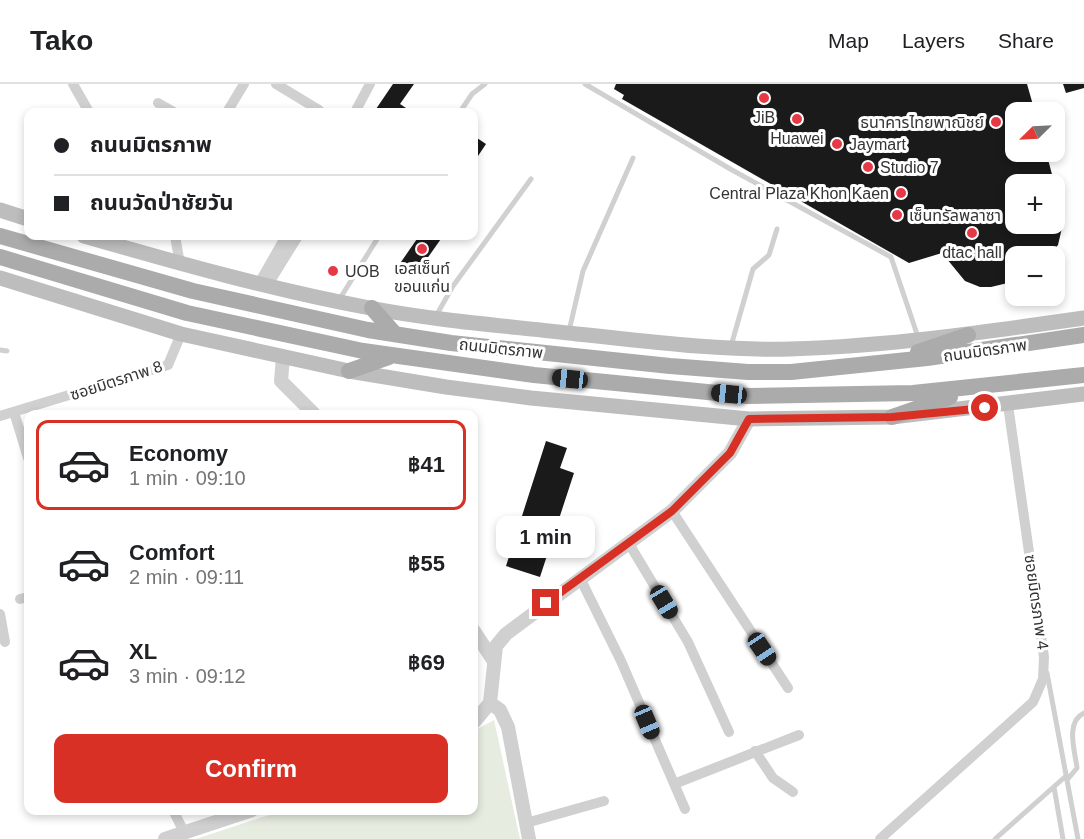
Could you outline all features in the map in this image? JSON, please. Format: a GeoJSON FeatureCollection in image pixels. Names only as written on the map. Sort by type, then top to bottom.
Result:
{"type":"FeatureCollection","features":[{"type":"Feature","properties":{"kind":"main road"},"geometry":{"type":"LineString","coordinates":[[0,210],[24,218]]}},
{"type":"Feature","properties":{"kind":"main road","name":"ถนนมิตรภาพ"},"geometry":{"type":"LineString","coordinates":[[0,236],[193,291],[395,334],[579,357],[763,372],[889,362],[1084,335]]}},
{"type":"Feature","properties":{"kind":"main road","name":"ถนนมิตรภาพ"},"geometry":{"type":"LineString","coordinates":[[98,240],[262,286],[372,309],[569,333],[731,348],[842,347],[919,342],[1084,318]]}},
{"type":"Feature","properties":{"kind":"main road","name":"ถนนมิตรภาพ"},"geometry":{"type":"LineString","coordinates":[[0,257],[187,313],[393,356],[534,375],[763,395],[856,396],[974,388],[1084,375]]}},
{"type":"Feature","properties":{"kind":"main road"},"geometry":{"type":"LineString","coordinates":[[0,278],[181,334],[349,371],[510,395],[749,419],[892,417],[1008,405],[1084,394]]}},
{"type":"Feature","properties":{"kind":"main road"},"geometry":{"type":"LineString","coordinates":[[372,309],[395,334]]}},
{"type":"Feature","properties":{"kind":"main road"},"geometry":{"type":"LineString","coordinates":[[889,362],[968,335]]}},
{"type":"Feature","properties":{"kind":"main road"},"geometry":{"type":"LineString","coordinates":[[349,371],[393,356]]}},
{"type":"Feature","properties":{"kind":"main road"},"geometry":{"type":"LineString","coordinates":[[892,417],[974,388]]}},
{"type":"Feature","properties":{"kind":"street"},"geometry":{"type":"LineString","coordinates":[[73,84],[87,108]]}},
{"type":"Feature","properties":{"kind":"street"},"geometry":{"type":"LineString","coordinates":[[229,108],[244,84]]}},
{"type":"Feature","properties":{"kind":"street"},"geometry":{"type":"LineString","coordinates":[[276,84],[316,108]]}},
{"type":"Feature","properties":{"kind":"street"},"geometry":{"type":"LineString","coordinates":[[357,108],[370,84]]}},
{"type":"Feature","properties":{"kind":"street"},"geometry":{"type":"LineString","coordinates":[[158,103],[167,108]]}},
{"type":"Feature","properties":{"kind":"street"},"geometry":{"type":"LineString","coordinates":[[176,240],[180,264]]}},
{"type":"Feature","properties":{"kind":"street"},"geometry":{"type":"LineString","coordinates":[[262,286],[284,240]]}},
{"type":"Feature","properties":{"kind":"street"},"geometry":{"type":"LineString","coordinates":[[262,286],[295,240]]}},
{"type":"Feature","properties":{"kind":"street","name":"ซอยมิตรภาพ 8"},"geometry":{"type":"LineString","coordinates":[[0,416],[168,365],[181,334]]}},
{"type":"Feature","properties":{"kind":"street"},"geometry":{"type":"LineString","coordinates":[[283,357],[282,381],[310,410]]}},
{"type":"Feature","properties":{"kind":"street","name":"ซอยมิตรภาพ 4"},"geometry":{"type":"LineString","coordinates":[[880,839],[1033,702],[1042,679],[1044,657],[1008,405]]}},
{"type":"Feature","properties":{"kind":"street"},"geometry":{"type":"LineString","coordinates":[[14,412],[24,445]]}},
{"type":"Feature","properties":{"kind":"street"},"geometry":{"type":"LineString","coordinates":[[478,717],[490,703],[496,646],[506,634],[672,511],[730,453],[749,419]]}},
{"type":"Feature","properties":{"kind":"street"},"geometry":{"type":"LineString","coordinates":[[672,511],[788,688]]}},
{"type":"Feature","properties":{"kind":"street"},"geometry":{"type":"LineString","coordinates":[[628,542],[688,642],[729,732]]}},
{"type":"Feature","properties":{"kind":"street"},"geometry":{"type":"LineString","coordinates":[[580,578],[621,661],[685,809]]}},
{"type":"Feature","properties":{"kind":"street"},"geometry":{"type":"LineString","coordinates":[[0,614],[6,642]]}},
{"type":"Feature","properties":{"kind":"street"},"geometry":{"type":"LineString","coordinates":[[478,637],[493,660]]}},
{"type":"Feature","properties":{"kind":"street"},"geometry":{"type":"LineString","coordinates":[[490,703],[500,710],[508,727],[529,839]]}},
{"type":"Feature","properties":{"kind":"street"},"geometry":{"type":"LineString","coordinates":[[674,784],[799,735]]}},
{"type":"Feature","properties":{"kind":"street"},"geometry":{"type":"LineString","coordinates":[[755,751],[773,778],[793,792]]}},
{"type":"Feature","properties":{"kind":"street"},"geometry":{"type":"LineString","coordinates":[[526,823],[604,801]]}},
{"type":"Feature","properties":{"kind":"street"},"geometry":{"type":"LineString","coordinates":[[178,815],[193,832]]}},
{"type":"Feature","properties":{"kind":"street"},"geometry":{"type":"LineString","coordinates":[[165,839],[193,832],[239,815]]}},
{"type":"Feature","properties":{"kind":"lane"},"geometry":{"type":"LineString","coordinates":[[463,108],[472,94],[485,84]]}},
{"type":"Feature","properties":{"kind":"lane"},"geometry":{"type":"LineString","coordinates":[[585,84],[732,170],[891,257],[916,326],[919,342]]}},
{"type":"Feature","properties":{"kind":"lane"},"geometry":{"type":"LineString","coordinates":[[569,333],[583,270],[633,158]]}},
{"type":"Feature","properties":{"kind":"lane"},"geometry":{"type":"LineString","coordinates":[[436,317],[453,286],[531,179]]}},
{"type":"Feature","properties":{"kind":"lane"},"geometry":{"type":"LineString","coordinates":[[731,348],[753,269],[769,255],[777,229]]}},
{"type":"Feature","properties":{"kind":"lane"},"geometry":{"type":"LineString","coordinates":[[339,301],[377,240]]}},
{"type":"Feature","properties":{"kind":"lane"},"geometry":{"type":"LineString","coordinates":[[0,350],[7,351]]}},
{"type":"Feature","properties":{"kind":"lane"},"geometry":{"type":"LineString","coordinates":[[1044,657],[1077,839]]}},
{"type":"Feature","properties":{"kind":"lane"},"geometry":{"type":"LineString","coordinates":[[995,839],[1077,768],[1072,727],[1077,716],[1084,712]]}},
{"type":"Feature","properties":{"kind":"lane"},"geometry":{"type":"LineString","coordinates":[[1054,787],[1063,839]]}},
{"type":"Feature","properties":{"kind":"shaded area"},"geometry":{"type":"Polygon","coordinates":[[[494,720],[520,839],[196,839],[269,815],[478,815],[478,729],[494,720]]]}},
{"type":"Feature","properties":{"kind":"building"},"geometry":{"type":"Polygon","coordinates":[[[393,84],[414,84],[400,104],[406,108],[377,108],[393,84]]]}},
{"type":"Feature","properties":{"kind":"building","name":"เซ็นทรัลพลาซา"},"geometry":{"type":"Polygon","coordinates":[[[616,84],[1027,84],[1032,102],[1005,102],[1005,162],[1049,162],[1052,174],[1005,174],[1005,234],[1061,234],[1058,245],[1005,246],[1005,284],[991,287],[980,287],[965,281],[942,253],[909,263],[622,99],[624,95],[614,89],[616,84]]]}},
{"type":"Feature","properties":{"kind":"building"},"geometry":{"type":"Polygon","coordinates":[[[1063,84],[1084,84],[1084,88],[1066,93],[1063,84]]]}},
{"type":"Feature","properties":{"kind":"building"},"geometry":{"type":"Polygon","coordinates":[[[478,139],[486,144],[478,156],[478,139]]]}},
{"type":"Feature","properties":{"kind":"building","name":"เอสเซ็นท์ ขอนแก่น"},"geometry":{"type":"Polygon","coordinates":[[[416,240],[440,240],[417,273],[401,262],[416,240]]]}},
{"type":"Feature","properties":{"kind":"building"},"geometry":{"type":"Polygon","coordinates":[[[546,441],[567,448],[560,468],[574,473],[540,577],[506,566],[546,441]]]}},
{"type":"Feature","properties":{"kind":"place","name":"JiB"},"geometry":{"type":"Point","coordinates":[764,98]}},
{"type":"Feature","properties":{"kind":"place","name":"Huawei"},"geometry":{"type":"Point","coordinates":[797,119]}},
{"type":"Feature","properties":{"kind":"place","name":"ธนาคารไทยพาณิชย์"},"geometry":{"type":"Point","coordinates":[996,122]}},
{"type":"Feature","properties":{"kind":"place","name":"Jaymart"},"geometry":{"type":"Point","coordinates":[837,144]}},
{"type":"Feature","properties":{"kind":"place","name":"Studio 7"},"geometry":{"type":"Point","coordinates":[868,167]}},
{"type":"Feature","properties":{"kind":"place","name":"Central Plaza Khon Kaen"},"geometry":{"type":"Point","coordinates":[901,193]}},
{"type":"Feature","properties":{"kind":"place","name":"เซ็นทรัลพลาซา"},"geometry":{"type":"Point","coordinates":[897,215]}},
{"type":"Feature","properties":{"kind":"place","name":"dtac hall"},"geometry":{"type":"Point","coordinates":[972,233]}},
{"type":"Feature","properties":{"kind":"place","name":"เอสเซ็นท์ ขอนแก่น"},"geometry":{"type":"Point","coordinates":[422,249]}},
{"type":"Feature","properties":{"kind":"place","name":"UOB"},"geometry":{"type":"Point","coordinates":[333,271]}},
{"type":"Feature","properties":{"kind":"route"},"geometry":{"type":"LineString","coordinates":[[546,603],[672,511],[730,453],[749,419],[892,417],[985,408]]}}]}
